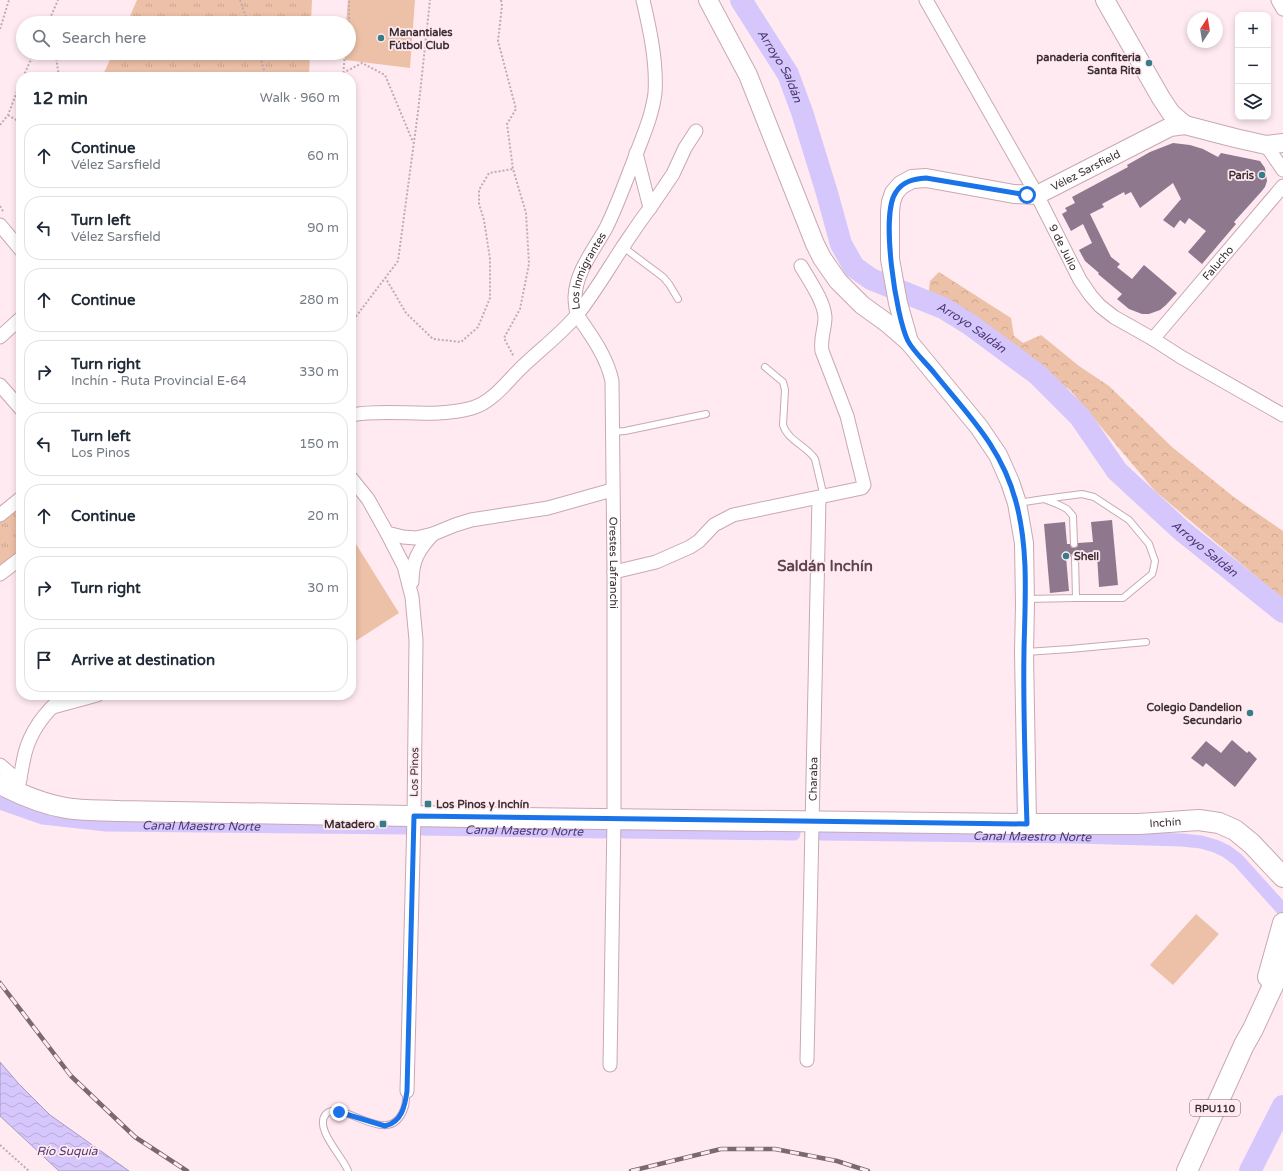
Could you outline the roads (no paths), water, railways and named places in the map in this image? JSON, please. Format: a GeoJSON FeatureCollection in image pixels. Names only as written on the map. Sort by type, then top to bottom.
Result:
{"type":"FeatureCollection","features":[{"type":"Feature","properties":{"kind":"main road"},"geometry":{"type":"LineString","coordinates":[[708,0],[748,75],[822,258],[838,281],[862,305],[908,342],[979,427],[998,455],[1010,482],[1017,503],[1024,543],[1027,824]]}},
{"type":"Feature","properties":{"kind":"main road"},"geometry":{"type":"LineString","coordinates":[[1105,0],[1175,122],[1235,138],[1275,144]]}},
{"type":"Feature","properties":{"kind":"main road","name":"Vélez Sarsfield"},"geometry":{"type":"LineString","coordinates":[[908,342],[898,306],[890,259],[891,202],[894,193],[901,185],[912,179],[926,178],[1014,194],[1037,195],[1175,122]]}},
{"type":"Feature","properties":{"kind":"main road"},"geometry":{"type":"LineString","coordinates":[[876,315],[890,318],[897,314],[898,306]]}},
{"type":"Feature","properties":{"kind":"main road","name":"Inchín"},"geometry":{"type":"LineString","coordinates":[[12,785],[33,800],[67,808],[89,810],[1027,824],[1139,824],[1199,820],[1227,826],[1242,835],[1283,877]]}},
{"type":"Feature","properties":{"kind":"main road","name":"RPU110"},"geometry":{"type":"LineString","coordinates":[[1244,1045],[1271,967],[1283,924]]}},
{"type":"Feature","properties":{"kind":"main road","name":"RPU110"},"geometry":{"type":"LineString","coordinates":[[1187,1171],[1244,1045],[1283,964]]}},
{"type":"Feature","properties":{"kind":"street","name":"Los Inmigrantes"},"geometry":{"type":"LineString","coordinates":[[356,414],[366,412],[384,412],[425,414],[473,408],[484,403],[577,315],[575,297],[577,282],[617,204],[647,127],[652,110],[655,82],[650,33],[643,0]]}},
{"type":"Feature","properties":{"kind":"street","name":"9 de Julio"},"geometry":{"type":"LineString","coordinates":[[926,0],[1037,195],[1080,280],[1091,296],[1100,306],[1114,317],[1153,339],[1180,357],[1283,415]]}},
{"type":"Feature","properties":{"kind":"street"},"geometry":{"type":"LineString","coordinates":[[1278,0],[1283,9]]}},
{"type":"Feature","properties":{"kind":"street"},"geometry":{"type":"LineString","coordinates":[[577,315],[673,174],[685,148],[696,131]]}},
{"type":"Feature","properties":{"kind":"street"},"geometry":{"type":"LineString","coordinates":[[1275,144],[1283,170]]}},
{"type":"Feature","properties":{"kind":"street"},"geometry":{"type":"LineString","coordinates":[[636,154],[650,208]]}},
{"type":"Feature","properties":{"kind":"street","name":"Falucho"},"geometry":{"type":"LineString","coordinates":[[1153,339],[1283,186]]}},
{"type":"Feature","properties":{"kind":"street"},"geometry":{"type":"LineString","coordinates":[[0,225],[16,244]]}},
{"type":"Feature","properties":{"kind":"street"},"geometry":{"type":"LineString","coordinates":[[614,572],[656,562],[690,547],[699,541],[714,525],[733,515],[822,498],[862,488],[864,485],[847,416],[822,351],[821,342],[825,317],[822,306],[801,266]]}},
{"type":"Feature","properties":{"kind":"street","name":"Orestes Lafranchi"},"geometry":{"type":"LineString","coordinates":[[577,315],[590,334],[606,363],[612,381],[614,819],[610,1065]]}},
{"type":"Feature","properties":{"kind":"street"},"geometry":{"type":"LineString","coordinates":[[0,337],[16,323]]}},
{"type":"Feature","properties":{"kind":"street"},"geometry":{"type":"LineString","coordinates":[[0,385],[16,403]]}},
{"type":"Feature","properties":{"kind":"street","name":"Los Pinos"},"geometry":{"type":"LineString","coordinates":[[356,484],[368,499],[388,533],[404,566],[412,597]]}},
{"type":"Feature","properties":{"kind":"street"},"geometry":{"type":"LineString","coordinates":[[388,533],[402,537],[416,538],[433,534],[471,520],[548,508],[612,490]]}},
{"type":"Feature","properties":{"kind":"street","name":"Charaba"},"geometry":{"type":"LineString","coordinates":[[808,1060],[822,498]]}},
{"type":"Feature","properties":{"kind":"street"},"geometry":{"type":"LineString","coordinates":[[0,515],[16,502]]}},
{"type":"Feature","properties":{"kind":"street","name":"Los Pinos"},"geometry":{"type":"LineString","coordinates":[[407,1091],[414,816],[416,640],[412,597],[412,572],[421,546],[433,534]]}},
{"type":"Feature","properties":{"kind":"street"},"geometry":{"type":"LineString","coordinates":[[0,574],[16,562]]}},
{"type":"Feature","properties":{"kind":"street"},"geometry":{"type":"LineString","coordinates":[[12,785],[25,752],[39,724],[50,708],[59,700]]}},
{"type":"Feature","properties":{"kind":"street"},"geometry":{"type":"LineString","coordinates":[[50,708],[79,700]]}},
{"type":"Feature","properties":{"kind":"street"},"geometry":{"type":"LineString","coordinates":[[0,765],[14,777],[12,785]]}},
{"type":"Feature","properties":{"kind":"lane"},"geometry":{"type":"LineString","coordinates":[[623,247],[663,277],[678,299]]}},
{"type":"Feature","properties":{"kind":"lane"},"geometry":{"type":"LineString","coordinates":[[765,367],[783,382],[785,390],[783,426],[787,434],[812,454],[815,459],[822,498]]}},
{"type":"Feature","properties":{"kind":"lane"},"geometry":{"type":"LineString","coordinates":[[612,432],[625,431],[706,414]]}},
{"type":"Feature","properties":{"kind":"lane"},"geometry":{"type":"LineString","coordinates":[[1017,503],[1082,494],[1094,497],[1128,520],[1149,544],[1155,561],[1152,574],[1123,598],[1025,599]]}},
{"type":"Feature","properties":{"kind":"lane"},"geometry":{"type":"LineString","coordinates":[[1044,499],[1067,509],[1073,516],[1074,544]]}},
{"type":"Feature","properties":{"kind":"lane"},"geometry":{"type":"LineString","coordinates":[[1075,556],[1076,598]]}},
{"type":"Feature","properties":{"kind":"lane"},"geometry":{"type":"LineString","coordinates":[[1024,652],[1146,642]]}},
{"type":"Feature","properties":{"kind":"lane"},"geometry":{"type":"LineString","coordinates":[[348,1171],[345,1164],[336,1153],[324,1128],[323,1122],[327,1113],[331,1111],[339,1112],[385,1126],[392,1124],[399,1117],[405,1107],[407,1091]]}},
{"type":"Feature","properties":{"kind":"water","name":"Río Suquía"},"geometry":{"type":"Polygon","coordinates":[[[0,1062],[18,1083],[50,1115],[129,1171],[59,1171],[0,1116],[0,1062]]]}},
{"type":"Feature","properties":{"kind":"waterway","name":"Arroyo Saldán"},"geometry":{"type":"LineString","coordinates":[[741,0],[788,74],[802,112],[841,244],[854,267],[871,279],[943,308],[969,324],[1037,374],[1080,417],[1117,471],[1181,530],[1283,612]]}},
{"type":"Feature","properties":{"kind":"waterway","name":"Canal Maestro Norte"},"geometry":{"type":"LineString","coordinates":[[0,803],[43,818],[106,825],[405,828]]}},
{"type":"Feature","properties":{"kind":"waterway","name":"Canal Maestro Norte"},"geometry":{"type":"LineString","coordinates":[[420,829],[604,832]]}},
{"type":"Feature","properties":{"kind":"waterway","name":"Canal Maestro Norte"},"geometry":{"type":"LineString","coordinates":[[624,832],[794,834]]}},
{"type":"Feature","properties":{"kind":"waterway","name":"Canal Maestro Norte"},"geometry":{"type":"LineString","coordinates":[[821,834],[1075,837],[1182,840],[1201,842],[1226,851],[1238,860],[1283,910]]}},
{"type":"Feature","properties":{"kind":"waterway","name":"Arroyo Saldán"},"geometry":{"type":"LineString","coordinates":[[1250,1171],[1283,1106]]}},
{"type":"Feature","properties":{"kind":"railway"},"geometry":{"type":"LineString","coordinates":[[0,983],[71,1076],[135,1137],[187,1171]]}},
{"type":"Feature","properties":{"kind":"railway"},"geometry":{"type":"LineString","coordinates":[[631,1171],[721,1149],[775,1149],[837,1161],[868,1171]]}},
{"type":"Feature","properties":{"kind":"place","name":"Manantiales Fútbol Club"},"geometry":{"type":"Point","coordinates":[381,38]}},
{"type":"Feature","properties":{"kind":"place","name":"panaderia confiteria Santa Rita"},"geometry":{"type":"Point","coordinates":[1149,63]}},
{"type":"Feature","properties":{"kind":"place","name":"Paris"},"geometry":{"type":"Point","coordinates":[1262,175]}},
{"type":"Feature","properties":{"kind":"place","name":"Shell"},"geometry":{"type":"Point","coordinates":[1066,556]}},
{"type":"Feature","properties":{"kind":"place","name":"Colegio Dandelion Secundario"},"geometry":{"type":"Point","coordinates":[1250,713]}},
{"type":"Feature","properties":{"kind":"place","name":"Los Pinos y Inchín"},"geometry":{"type":"Point","coordinates":[428,804]}},
{"type":"Feature","properties":{"kind":"place","name":"Matadero"},"geometry":{"type":"Point","coordinates":[383,824]}},
{"type":"Feature","properties":{"kind":"district","name":"Saldán Inchín"},"geometry":{"type":"Point","coordinates":[825,566]}}]}
